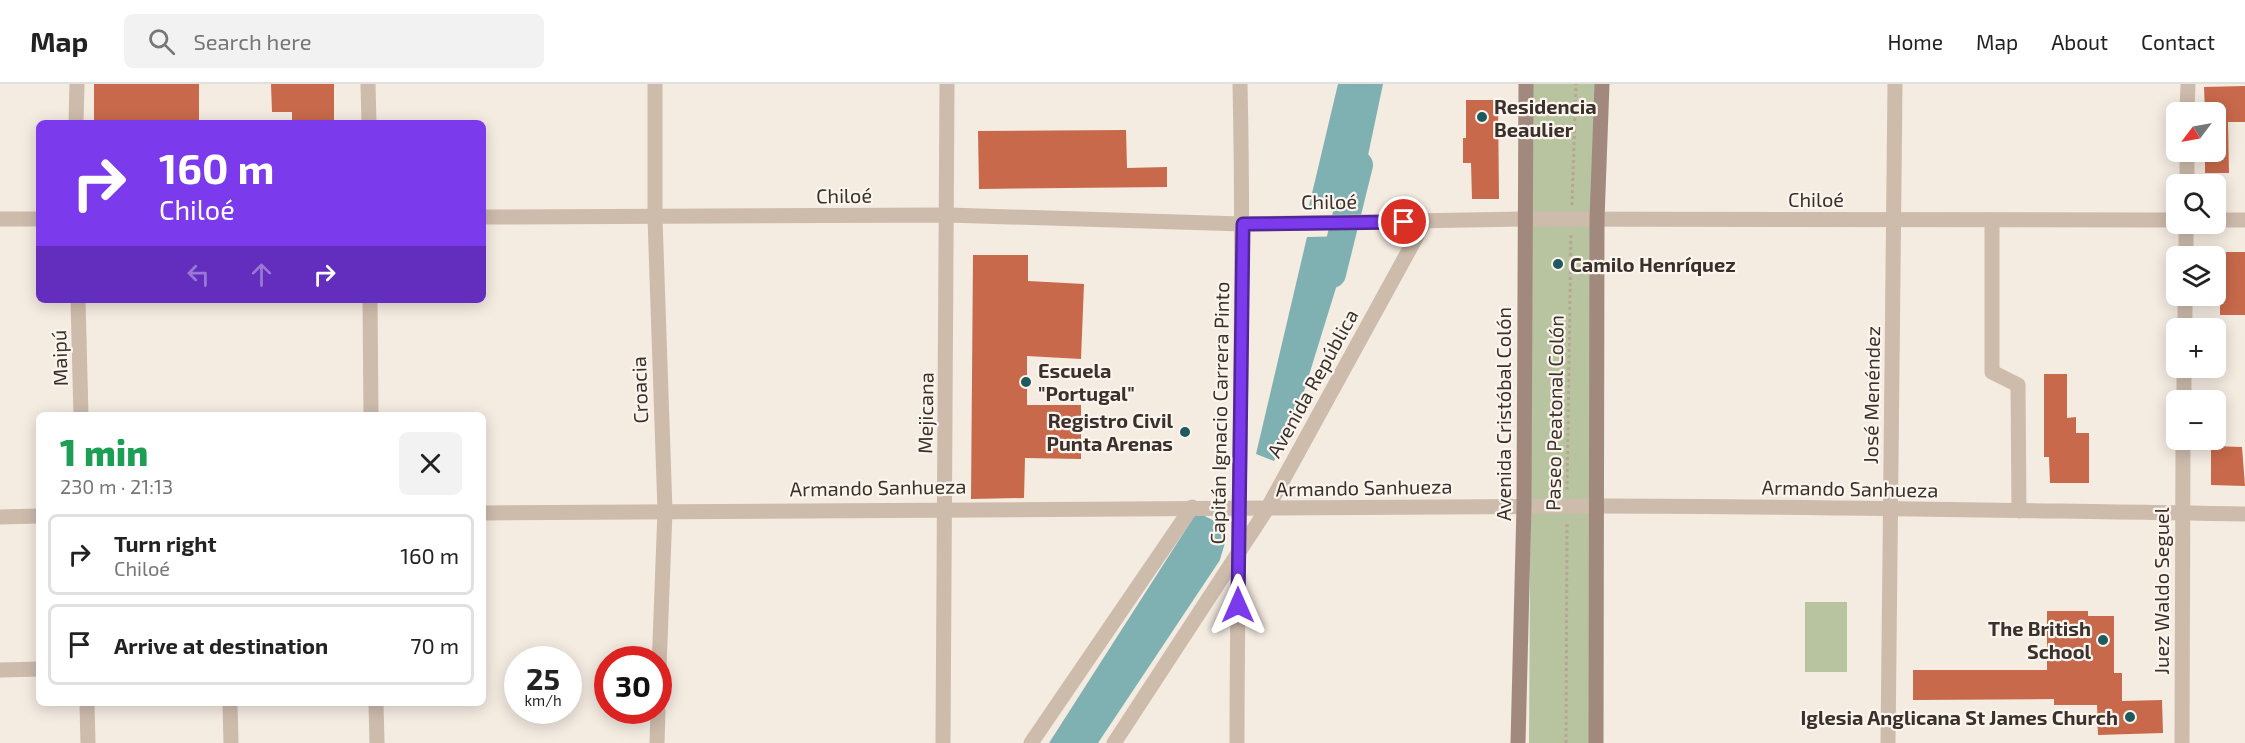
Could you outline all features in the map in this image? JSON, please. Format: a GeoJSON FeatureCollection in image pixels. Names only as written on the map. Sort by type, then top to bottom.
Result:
{"type":"FeatureCollection","features":[{"type":"Feature","properties":{"kind":"main road","name":"Avenida Cristóbal Colón"},"geometry":{"type":"LineString","coordinates":[[1518,743],[1524,506],[1526,84]]}},
{"type":"Feature","properties":{"kind":"main road"},"geometry":{"type":"LineString","coordinates":[[1596,743],[1597,219],[1602,84]]}},
{"type":"Feature","properties":{"kind":"street"},"geometry":{"type":"LineString","coordinates":[[76,120],[77,84]]}},
{"type":"Feature","properties":{"kind":"street"},"geometry":{"type":"LineString","coordinates":[[368,84],[369,120]]}},
{"type":"Feature","properties":{"kind":"street","name":"Croacia"},"geometry":{"type":"LineString","coordinates":[[655,84],[655,218],[665,511],[660,646]]}},
{"type":"Feature","properties":{"kind":"street","name":"Mejicana"},"geometry":{"type":"LineString","coordinates":[[943,743],[947,84]]}},
{"type":"Feature","properties":{"kind":"street","name":"Capitán Ignacio Carrera Pinto"},"geometry":{"type":"LineString","coordinates":[[1238,743],[1237,558],[1243,224],[1240,84]]}},
{"type":"Feature","properties":{"kind":"street","name":"José Menéndez"},"geometry":{"type":"LineString","coordinates":[[1888,743],[1895,84]]}},
{"type":"Feature","properties":{"kind":"street"},"geometry":{"type":"LineString","coordinates":[[2187,102],[2188,84]]}},
{"type":"Feature","properties":{"kind":"street","name":"Chiloé"},"geometry":{"type":"LineString","coordinates":[[486,217],[948,215],[1243,224],[1365,221],[1424,223],[1524,219],[2166,220]]}},
{"type":"Feature","properties":{"kind":"street"},"geometry":{"type":"LineString","coordinates":[[0,219],[36,219]]}},
{"type":"Feature","properties":{"kind":"street"},"geometry":{"type":"LineString","coordinates":[[1992,220],[1992,372],[2019,385],[2019,511]]}},
{"type":"Feature","properties":{"kind":"street"},"geometry":{"type":"LineString","coordinates":[[2226,220],[2245,220]]}},
{"type":"Feature","properties":{"kind":"street","name":"Avenida República"},"geometry":{"type":"LineString","coordinates":[[1114,743],[1267,509],[1424,223]]}},
{"type":"Feature","properties":{"kind":"street","name":"Maipú"},"geometry":{"type":"LineString","coordinates":[[78,303],[81,412]]}},
{"type":"Feature","properties":{"kind":"street"},"geometry":{"type":"LineString","coordinates":[[370,303],[371,412]]}},
{"type":"Feature","properties":{"kind":"street","name":"Juez Waldo Seguel"},"geometry":{"type":"LineString","coordinates":[[2182,743],[2183,450]]}},
{"type":"Feature","properties":{"kind":"street","name":"Armando Sanhueza"},"geometry":{"type":"LineString","coordinates":[[486,513],[945,507],[1267,509],[1595,506],[2245,514]]}},
{"type":"Feature","properties":{"kind":"street"},"geometry":{"type":"LineString","coordinates":[[1031,743],[1192,507]]}},
{"type":"Feature","properties":{"kind":"street"},"geometry":{"type":"LineString","coordinates":[[0,517],[36,516]]}},
{"type":"Feature","properties":{"kind":"street"},"geometry":{"type":"LineString","coordinates":[[0,670],[36,669]]}},
{"type":"Feature","properties":{"kind":"street"},"geometry":{"type":"LineString","coordinates":[[87,706],[88,743]]}},
{"type":"Feature","properties":{"kind":"street"},"geometry":{"type":"LineString","coordinates":[[230,706],[231,743]]}},
{"type":"Feature","properties":{"kind":"street"},"geometry":{"type":"LineString","coordinates":[[376,706],[377,743]]}},
{"type":"Feature","properties":{"kind":"street"},"geometry":{"type":"LineString","coordinates":[[657,743],[658,724]]}},
{"type":"Feature","properties":{"kind":"path","name":"Paseo Peatonal Colón"},"geometry":{"type":"LineString","coordinates":[[1566,743],[1571,219],[1576,84]]}},
{"type":"Feature","properties":{"kind":"green space"},"geometry":{"type":"Polygon","coordinates":[[[1533,84],[1601,84],[1593,743],[1529,743],[1533,84]]]}},
{"type":"Feature","properties":{"kind":"green space"},"geometry":{"type":"Polygon","coordinates":[[[1805,602],[1847,602],[1847,672],[1805,672],[1805,602]]]}},
{"type":"Feature","properties":{"kind":"water"},"geometry":{"type":"Polygon","coordinates":[[[1338,84],[1383,84],[1358,203],[1309,206],[1338,84]]]}},
{"type":"Feature","properties":{"kind":"water"},"geometry":{"type":"Polygon","coordinates":[[[1352,236],[1301,401],[1274,461],[1256,454],[1307,237],[1352,236]]]}},
{"type":"Feature","properties":{"kind":"water"},"geometry":{"type":"Polygon","coordinates":[[[1197,512],[1219,523],[1226,540],[1220,560],[1098,743],[1049,743],[1197,512]]]}},
{"type":"Feature","properties":{"kind":"pier"},"geometry":{"type":"Polygon","coordinates":[[[1198,509],[1221,522],[1229,540],[1223,560],[1220,560],[1226,540],[1219,523],[1197,512],[1198,509]]]}},
{"type":"Feature","properties":{"kind":"building"},"geometry":{"type":"Polygon","coordinates":[[[94,84],[199,84],[199,120],[94,120],[94,84]]]}},
{"type":"Feature","properties":{"kind":"building"},"geometry":{"type":"Polygon","coordinates":[[[271,84],[334,84],[334,120],[292,120],[292,112],[272,112],[271,84]]]}},
{"type":"Feature","properties":{"kind":"building"},"geometry":{"type":"Polygon","coordinates":[[[2245,86],[2245,122],[2228,122],[2229,173],[2205,173],[2205,162],[2226,162],[2226,102],[2205,102],[2204,87],[2245,86]]]}},
{"type":"Feature","properties":{"kind":"building"},"geometry":{"type":"Polygon","coordinates":[[[1466,100],[1498,100],[1499,199],[1472,199],[1471,163],[1463,163],[1463,138],[1466,138],[1466,100]]]}},
{"type":"Feature","properties":{"kind":"building"},"geometry":{"type":"Polygon","coordinates":[[[1126,130],[1127,168],[1167,167],[1167,187],[979,189],[978,131],[1126,130]]]}},
{"type":"Feature","properties":{"kind":"building"},"geometry":{"type":"Polygon","coordinates":[[[2226,252],[2245,252],[2245,315],[2220,315],[2220,306],[2226,306],[2226,252]]]}},
{"type":"Feature","properties":{"kind":"building","name":"Escuela \"Portugal\""},"geometry":{"type":"Polygon","coordinates":[[[973,255],[1028,255],[1028,281],[1084,284],[1081,359],[1027,356],[1027,405],[1081,405],[1081,459],[1025,458],[1024,498],[971,499],[973,255]]]}},
{"type":"Feature","properties":{"kind":"building"},"geometry":{"type":"Polygon","coordinates":[[[2044,374],[2067,374],[2067,418],[2076,417],[2076,433],[2089,433],[2089,483],[2050,483],[2049,457],[2044,457],[2044,374]]]}},
{"type":"Feature","properties":{"kind":"building"},"geometry":{"type":"Polygon","coordinates":[[[2226,446],[2242,447],[2245,486],[2211,485],[2211,450],[2226,450],[2226,446]]]}},
{"type":"Feature","properties":{"kind":"building"},"geometry":{"type":"Polygon","coordinates":[[[2047,611],[2088,611],[2088,616],[2114,616],[2114,673],[2122,673],[2122,701],[2162,700],[2163,733],[2098,735],[2097,705],[2054,705],[2054,699],[1913,700],[1913,670],[2047,670],[2047,611]]]}},
{"type":"Feature","properties":{"kind":"waterway"},"geometry":{"type":"LineString","coordinates":[[1332,274],[1359,165]]}},
{"type":"Feature","properties":{"kind":"place","name":"Residencia Beaulier"},"geometry":{"type":"Point","coordinates":[1482,117]}},
{"type":"Feature","properties":{"kind":"place","name":"Camilo Henríquez"},"geometry":{"type":"Point","coordinates":[1558,264]}},
{"type":"Feature","properties":{"kind":"place","name":"Escuela \"Portugal\""},"geometry":{"type":"Point","coordinates":[1026,382]}},
{"type":"Feature","properties":{"kind":"place","name":"Registro Civil Punta Arenas"},"geometry":{"type":"Point","coordinates":[1185,432]}},
{"type":"Feature","properties":{"kind":"place","name":"The British School"},"geometry":{"type":"Point","coordinates":[2103,640]}},
{"type":"Feature","properties":{"kind":"place","name":"Iglesia Anglicana St James Church"},"geometry":{"type":"Point","coordinates":[2130,717]}},
{"type":"Feature","properties":{"kind":"route"},"geometry":{"type":"LineString","coordinates":[[1238,605],[1243,224],[1404,222]]}}]}
